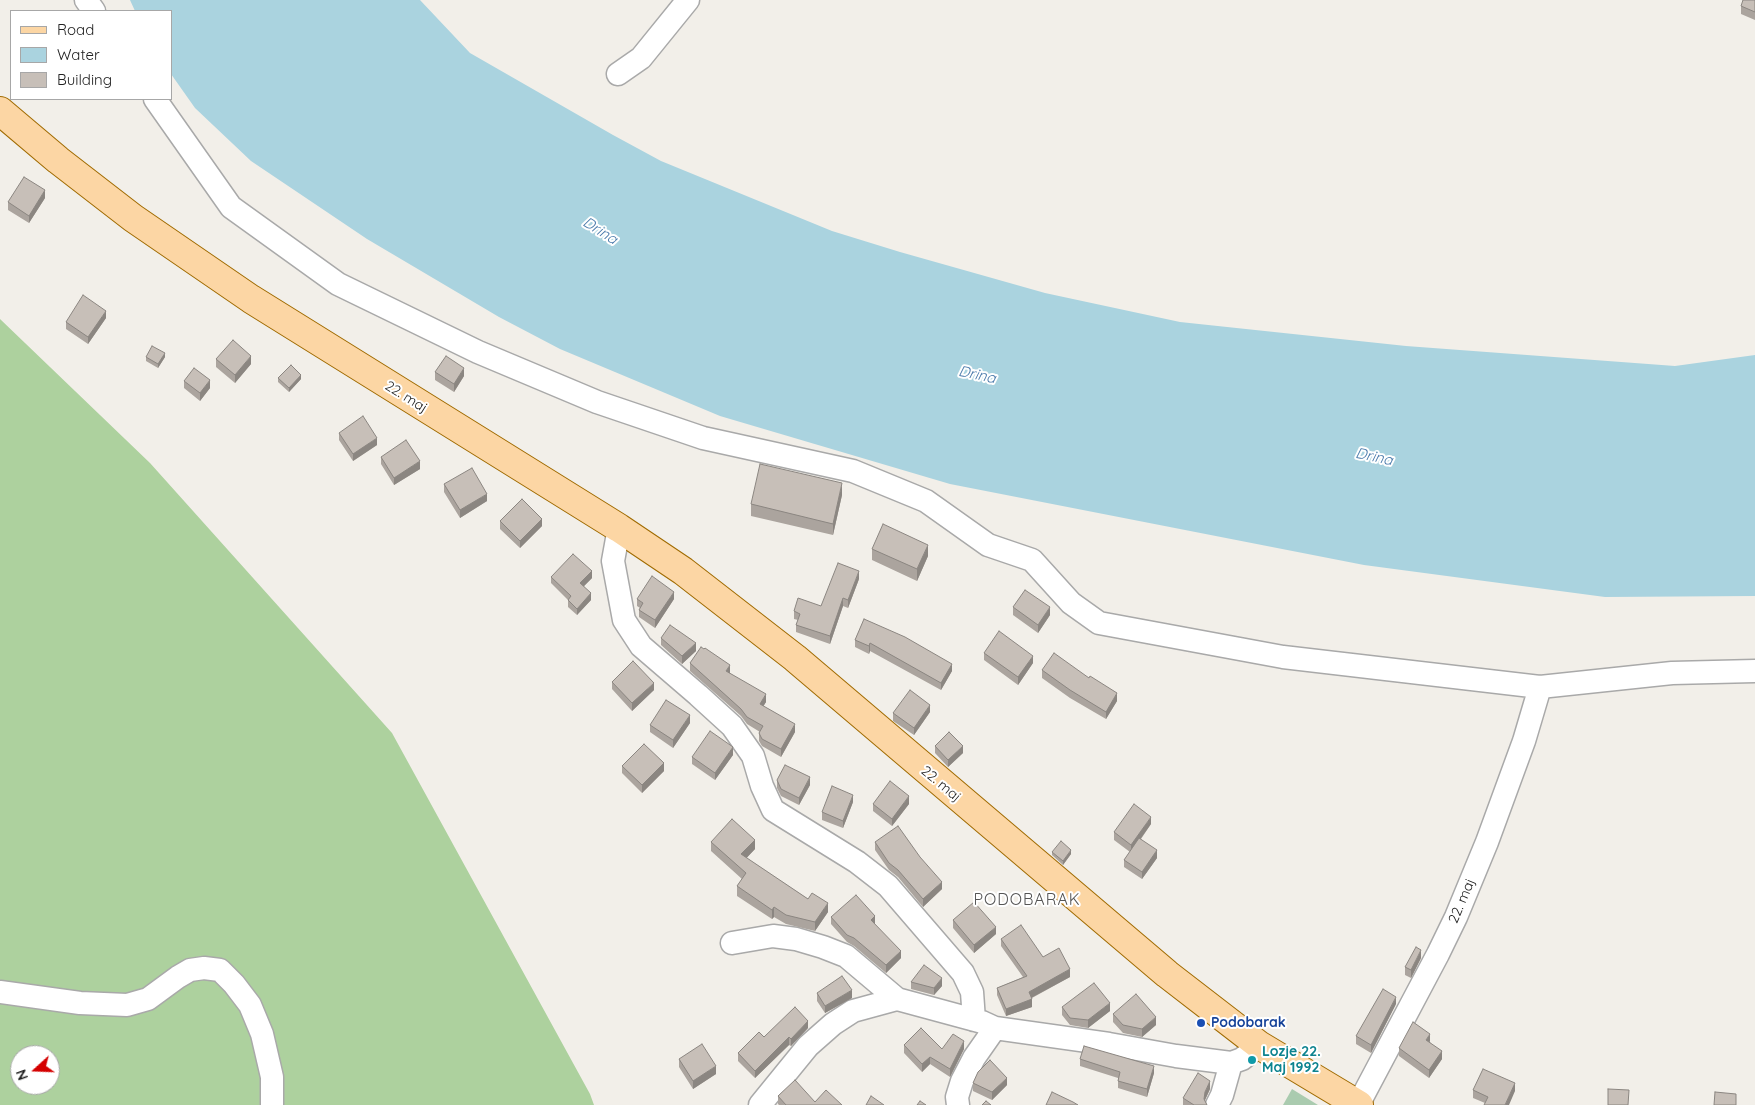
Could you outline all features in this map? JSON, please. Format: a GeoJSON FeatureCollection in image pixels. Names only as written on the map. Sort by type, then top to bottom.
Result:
{"type":"FeatureCollection","features":[{"type":"Feature","properties":{"kind":"main road","name":"22. maj"},"geometry":{"type":"LineString","coordinates":[[0,111],[134,218],[251,300],[619,528],[683,571],[795,658],[1160,968],[1259,1045],[1358,1105]]}},
{"type":"Feature","properties":{"kind":"street"},"geometry":{"type":"LineString","coordinates":[[618,74],[641,58],[688,0]]}},
{"type":"Feature","properties":{"kind":"street"},"geometry":{"type":"LineString","coordinates":[[156,100],[231,208],[338,284],[478,352],[597,402],[702,438],[853,470],[926,501],[988,545],[1032,560],[1070,603],[1099,624],[1283,657],[1540,687],[1672,673],[1755,670]]}},
{"type":"Feature","properties":{"kind":"street"},"geometry":{"type":"LineString","coordinates":[[619,528],[613,561],[624,620],[641,646],[732,726],[753,756],[762,786],[773,810],[858,862],[888,886],[963,973],[972,992],[974,1020]]}},
{"type":"Feature","properties":{"kind":"street","name":"22. maj"},"geometry":{"type":"LineString","coordinates":[[1358,1105],[1456,917],[1524,741],[1540,687]]}},
{"type":"Feature","properties":{"kind":"street"},"geometry":{"type":"LineString","coordinates":[[732,943],[773,936],[796,939],[823,947],[846,956],[897,999],[974,1020],[995,1028],[1231,1063],[1242,1059],[1259,1045]]}},
{"type":"Feature","properties":{"kind":"street"},"geometry":{"type":"LineString","coordinates":[[0,992],[80,1003],[127,1005],[148,999],[190,970],[204,968],[220,970],[234,984],[250,1005],[262,1034],[272,1077],[272,1105]]}},
{"type":"Feature","properties":{"kind":"street"},"geometry":{"type":"LineString","coordinates":[[760,1105],[808,1046],[833,1024],[853,1011],[897,999]]}},
{"type":"Feature","properties":{"kind":"street"},"geometry":{"type":"LineString","coordinates":[[958,1105],[957,1097],[962,1081],[974,1058],[995,1028]]}},
{"type":"Feature","properties":{"kind":"street"},"geometry":{"type":"LineString","coordinates":[[1216,1105],[1222,1095],[1231,1063]]}},
{"type":"Feature","properties":{"kind":"green space"},"geometry":{"type":"Polygon","coordinates":[[[0,319],[150,463],[392,733],[590,1094],[594,1105],[0,1105],[0,319]]]}},
{"type":"Feature","properties":{"kind":"green space"},"geometry":{"type":"Polygon","coordinates":[[[1292,1089],[1318,1105],[1283,1105],[1292,1089]]]}},
{"type":"Feature","properties":{"kind":"water","name":"Drina"},"geometry":{"type":"Polygon","coordinates":[[[130,0],[420,0],[470,53],[661,161],[832,231],[1045,293],[1180,322],[1406,346],[1675,366],[1755,355],[1755,596],[1605,597],[1364,565],[950,484],[720,416],[560,349],[499,317],[367,239],[251,161],[195,108],[172,75],[172,10],[135,10],[130,0]]]}},
{"type":"Feature","properties":{"kind":"building"},"geometry":{"type":"Polygon","coordinates":[[[1743,0],[1755,0],[1755,12],[1741,6],[1743,0]]]}},
{"type":"Feature","properties":{"kind":"building"},"geometry":{"type":"Polygon","coordinates":[[[24,177],[45,190],[29,216],[8,202],[24,177]]]}},
{"type":"Feature","properties":{"kind":"building"},"geometry":{"type":"Polygon","coordinates":[[[83,295],[106,311],[88,337],[66,322],[83,295]]]}},
{"type":"Feature","properties":{"kind":"building"},"geometry":{"type":"Polygon","coordinates":[[[233,340],[251,356],[235,375],[216,359],[233,340]]]}},
{"type":"Feature","properties":{"kind":"building"},"geometry":{"type":"Polygon","coordinates":[[[152,346],[165,353],[158,364],[146,357],[152,346]]]}},
{"type":"Feature","properties":{"kind":"building"},"geometry":{"type":"Polygon","coordinates":[[[446,356],[464,368],[454,384],[435,372],[446,356]]]}},
{"type":"Feature","properties":{"kind":"building"},"geometry":{"type":"Polygon","coordinates":[[[291,365],[301,375],[289,388],[278,378],[291,365]]]}},
{"type":"Feature","properties":{"kind":"building"},"geometry":{"type":"Polygon","coordinates":[[[194,368],[210,380],[200,393],[184,381],[194,368]]]}},
{"type":"Feature","properties":{"kind":"building"},"geometry":{"type":"Polygon","coordinates":[[[363,416],[377,438],[353,454],[339,433],[363,416]]]}},
{"type":"Feature","properties":{"kind":"building"},"geometry":{"type":"Polygon","coordinates":[[[406,440],[420,461],[394,478],[381,457],[406,440]]]}},
{"type":"Feature","properties":{"kind":"building"},"geometry":{"type":"Polygon","coordinates":[[[760,464],[842,483],[833,524],[751,504],[760,464]]]}},
{"type":"Feature","properties":{"kind":"building"},"geometry":{"type":"Polygon","coordinates":[[[472,468],[487,494],[460,510],[444,484],[472,468]]]}},
{"type":"Feature","properties":{"kind":"building"},"geometry":{"type":"Polygon","coordinates":[[[522,499],[542,519],[520,541],[500,521],[522,499]]]}},
{"type":"Feature","properties":{"kind":"building"},"geometry":{"type":"Polygon","coordinates":[[[883,524],[928,545],[917,569],[872,549],[883,524]]]}},
{"type":"Feature","properties":{"kind":"building"},"geometry":{"type":"Polygon","coordinates":[[[573,554],[592,571],[580,583],[591,593],[577,609],[568,600],[571,596],[551,577],[573,554]]]}},
{"type":"Feature","properties":{"kind":"building"},"geometry":{"type":"Polygon","coordinates":[[[838,563],[859,571],[848,600],[843,598],[830,636],[796,625],[800,614],[794,611],[798,598],[821,606],[838,563]]]}},
{"type":"Feature","properties":{"kind":"building"},"geometry":{"type":"Polygon","coordinates":[[[652,576],[674,592],[655,620],[639,610],[643,603],[637,599],[652,576]]]}},
{"type":"Feature","properties":{"kind":"building"},"geometry":{"type":"Polygon","coordinates":[[[1025,590],[1050,607],[1038,625],[1013,607],[1025,590]]]}},
{"type":"Feature","properties":{"kind":"building"},"geometry":{"type":"Polygon","coordinates":[[[864,619],[905,637],[952,664],[941,683],[870,643],[869,646],[855,640],[864,619]]]}},
{"type":"Feature","properties":{"kind":"building"},"geometry":{"type":"Polygon","coordinates":[[[670,625],[696,643],[682,656],[661,638],[670,625]]]}},
{"type":"Feature","properties":{"kind":"building"},"geometry":{"type":"Polygon","coordinates":[[[999,631],[1033,656],[1018,677],[984,653],[999,631]]]}},
{"type":"Feature","properties":{"kind":"building"},"geometry":{"type":"Polygon","coordinates":[[[701,647],[730,665],[726,671],[766,694],[760,704],[795,724],[781,749],[762,739],[759,733],[763,726],[747,717],[741,709],[690,663],[701,647]]]}},
{"type":"Feature","properties":{"kind":"building"},"geometry":{"type":"Polygon","coordinates":[[[1054,653],[1089,678],[1090,676],[1117,693],[1106,712],[1042,670],[1054,653]]]}},
{"type":"Feature","properties":{"kind":"building"},"geometry":{"type":"Polygon","coordinates":[[[633,661],[654,683],[632,703],[612,682],[633,661]]]}},
{"type":"Feature","properties":{"kind":"building"},"geometry":{"type":"Polygon","coordinates":[[[910,690],[930,705],[914,728],[893,713],[910,690]]]}},
{"type":"Feature","properties":{"kind":"building"},"geometry":{"type":"Polygon","coordinates":[[[666,700],[690,715],[673,740],[650,725],[666,700]]]}},
{"type":"Feature","properties":{"kind":"building"},"geometry":{"type":"Polygon","coordinates":[[[710,731],[733,747],[715,773],[692,757],[710,731]]]}},
{"type":"Feature","properties":{"kind":"building"},"geometry":{"type":"Polygon","coordinates":[[[949,732],[963,746],[948,760],[935,746],[949,732]]]}},
{"type":"Feature","properties":{"kind":"building"},"geometry":{"type":"Polygon","coordinates":[[[644,744],[664,763],[642,785],[622,766],[644,744]]]}},
{"type":"Feature","properties":{"kind":"building"},"geometry":{"type":"Polygon","coordinates":[[[785,765],[810,777],[799,798],[781,789],[777,780],[785,765]]]}},
{"type":"Feature","properties":{"kind":"building"},"geometry":{"type":"Polygon","coordinates":[[[890,781],[909,796],[892,819],[873,804],[890,781]]]}},
{"type":"Feature","properties":{"kind":"building"},"geometry":{"type":"Polygon","coordinates":[[[832,786],[853,795],[843,821],[822,812],[832,786]]]}},
{"type":"Feature","properties":{"kind":"building"},"geometry":{"type":"Polygon","coordinates":[[[1134,804],[1151,817],[1131,845],[1114,832],[1134,804]]]}},
{"type":"Feature","properties":{"kind":"building"},"geometry":{"type":"Polygon","coordinates":[[[732,819],[755,840],[741,854],[808,899],[812,893],[828,903],[815,922],[786,915],[774,907],[772,910],[737,886],[746,873],[711,842],[732,819]]]}},
{"type":"Feature","properties":{"kind":"building"},"geometry":{"type":"Polygon","coordinates":[[[898,826],[920,857],[942,882],[923,899],[898,870],[889,863],[875,842],[898,826]]]}},
{"type":"Feature","properties":{"kind":"building"},"geometry":{"type":"Polygon","coordinates":[[[1139,838],[1157,850],[1142,872],[1124,860],[1139,838]]]}},
{"type":"Feature","properties":{"kind":"building"},"geometry":{"type":"Polygon","coordinates":[[[1061,841],[1071,850],[1063,861],[1052,852],[1061,841]]]}},
{"type":"Feature","properties":{"kind":"building"},"geometry":{"type":"Polygon","coordinates":[[[856,895],[875,916],[871,920],[901,951],[886,965],[854,938],[847,935],[831,917],[856,895]]]}},
{"type":"Feature","properties":{"kind":"building"},"geometry":{"type":"Polygon","coordinates":[[[974,902],[996,927],[974,945],[953,920],[974,902]]]}},
{"type":"Feature","properties":{"kind":"building"},"geometry":{"type":"Polygon","coordinates":[[[1021,925],[1043,957],[1059,948],[1070,969],[1029,992],[1032,999],[1006,1009],[997,988],[1027,976],[1001,939],[1021,925]]]}},
{"type":"Feature","properties":{"kind":"building"},"geometry":{"type":"Polygon","coordinates":[[[1416,947],[1421,950],[1411,970],[1405,967],[1416,947]]]}},
{"type":"Feature","properties":{"kind":"building"},"geometry":{"type":"Polygon","coordinates":[[[924,965],[942,978],[934,988],[911,982],[924,965]]]}},
{"type":"Feature","properties":{"kind":"building"},"geometry":{"type":"Polygon","coordinates":[[[842,976],[852,990],[825,1006],[817,993],[842,976]]]}},
{"type":"Feature","properties":{"kind":"building"},"geometry":{"type":"Polygon","coordinates":[[[1094,983],[1110,1003],[1088,1020],[1070,1018],[1062,1007],[1094,983]]]}},
{"type":"Feature","properties":{"kind":"building"},"geometry":{"type":"Polygon","coordinates":[[[1383,989],[1396,997],[1371,1045],[1356,1036],[1383,989]]]}},
{"type":"Feature","properties":{"kind":"building"},"geometry":{"type":"Polygon","coordinates":[[[1136,994],[1156,1017],[1142,1029],[1123,1025],[1113,1014],[1136,994]]]}},
{"type":"Feature","properties":{"kind":"building"},"geometry":{"type":"Polygon","coordinates":[[[795,1007],[808,1021],[755,1071],[738,1053],[759,1032],[764,1037],[795,1007]]]}},
{"type":"Feature","properties":{"kind":"building"},"geometry":{"type":"Polygon","coordinates":[[[1413,1022],[1430,1034],[1426,1040],[1442,1051],[1429,1070],[1399,1048],[1413,1022]]]}},
{"type":"Feature","properties":{"kind":"building"},"geometry":{"type":"Polygon","coordinates":[[[921,1028],[942,1049],[953,1034],[964,1041],[950,1069],[930,1057],[922,1064],[904,1045],[921,1028]]]}},
{"type":"Feature","properties":{"kind":"building"},"geometry":{"type":"Polygon","coordinates":[[[702,1044],[716,1066],[693,1081],[679,1059],[702,1044]]]}},
{"type":"Feature","properties":{"kind":"building"},"geometry":{"type":"Polygon","coordinates":[[[1084,1046],[1154,1066],[1147,1089],[1118,1081],[1120,1072],[1080,1059],[1084,1046]]]}},
{"type":"Feature","properties":{"kind":"building"},"geometry":{"type":"Polygon","coordinates":[[[990,1060],[1007,1078],[992,1092],[973,1083],[978,1072],[990,1060]]]}},
{"type":"Feature","properties":{"kind":"building"},"geometry":{"type":"Polygon","coordinates":[[[1483,1069],[1515,1083],[1505,1105],[1484,1105],[1488,1097],[1473,1090],[1483,1069]]]}},
{"type":"Feature","properties":{"kind":"building"},"geometry":{"type":"Polygon","coordinates":[[[1198,1073],[1210,1081],[1204,1099],[1207,1105],[1194,1105],[1183,1098],[1198,1073]]]}},
{"type":"Feature","properties":{"kind":"building"},"geometry":{"type":"Polygon","coordinates":[[[795,1080],[815,1102],[826,1090],[842,1105],[786,1105],[778,1096],[795,1080]]]}},
{"type":"Feature","properties":{"kind":"building"},"geometry":{"type":"Polygon","coordinates":[[[1608,1089],[1629,1090],[1628,1105],[1608,1105],[1608,1089]]]}},
{"type":"Feature","properties":{"kind":"building"},"geometry":{"type":"Polygon","coordinates":[[[1052,1092],[1073,1102],[1078,1105],[1046,1105],[1052,1092]]]}},
{"type":"Feature","properties":{"kind":"building"},"geometry":{"type":"Polygon","coordinates":[[[1715,1092],[1736,1094],[1736,1105],[1714,1105],[1715,1092]]]}},
{"type":"Feature","properties":{"kind":"building"},"geometry":{"type":"Polygon","coordinates":[[[871,1096],[884,1105],[866,1105],[871,1096]]]}},
{"type":"Feature","properties":{"kind":"building"},"geometry":{"type":"Polygon","coordinates":[[[920,1101],[926,1105],[917,1105],[920,1101]]]}},
{"type":"Feature","properties":{"kind":"building"},"geometry":{"type":"Polygon","coordinates":[[[986,1101],[991,1105],[982,1105],[986,1101]]]}},
{"type":"Feature","properties":{"kind":"place","name":"Podobarak"},"geometry":{"type":"Point","coordinates":[1201,1023]}},
{"type":"Feature","properties":{"kind":"place","name":"Lozje 22. Maj 1992"},"geometry":{"type":"Point","coordinates":[1252,1060]}},
{"type":"Feature","properties":{"kind":"district","name":"PODOBARAK"},"geometry":{"type":"Point","coordinates":[1027,900]}}]}
